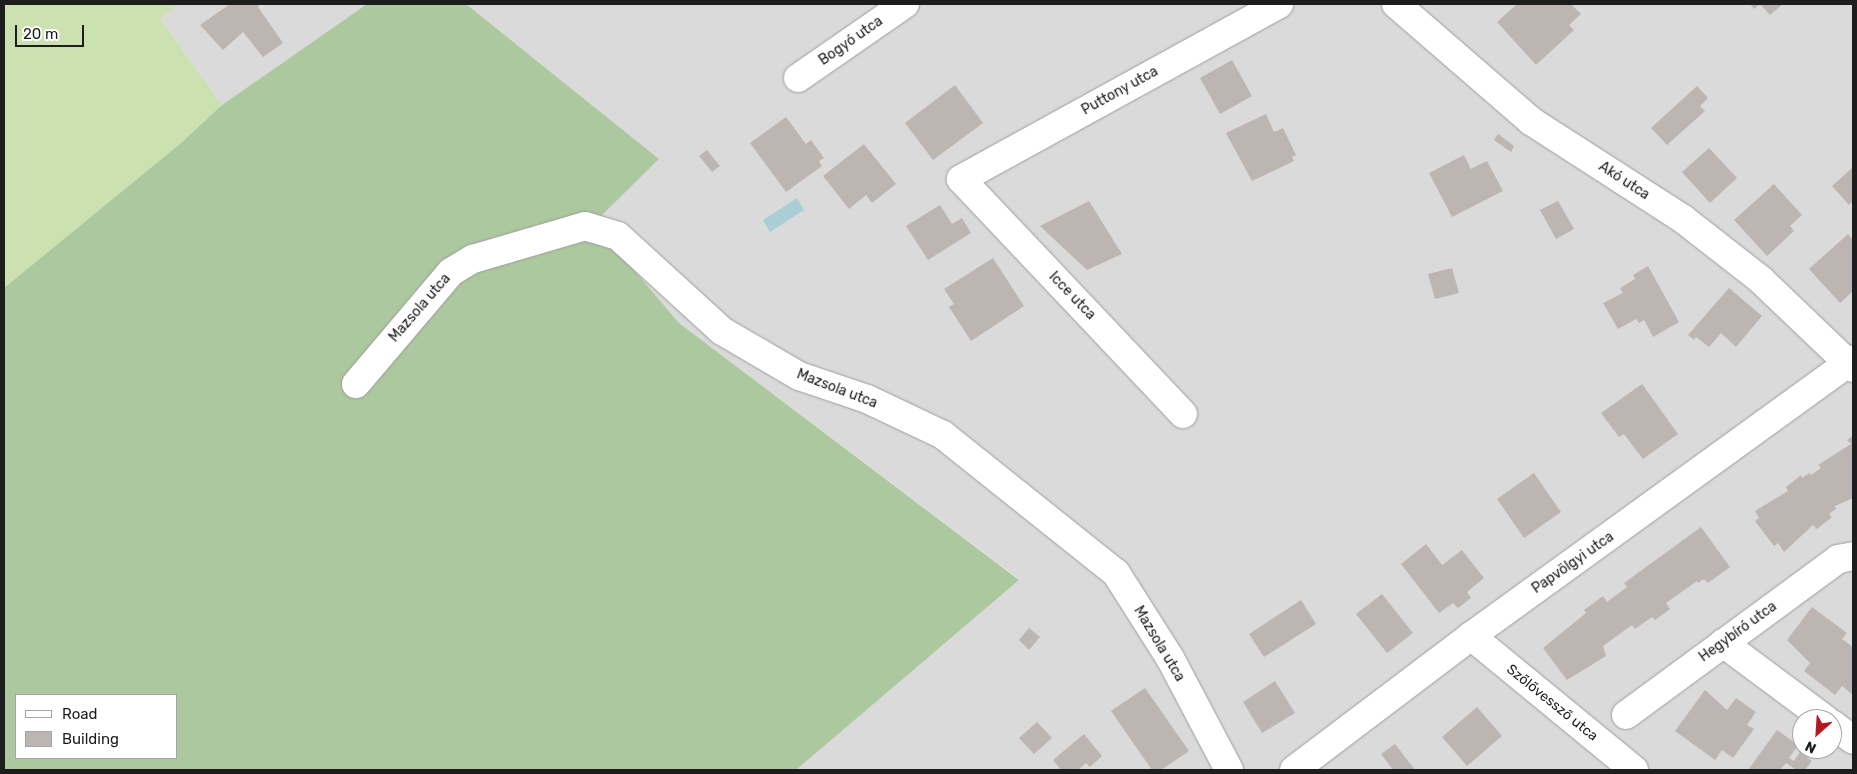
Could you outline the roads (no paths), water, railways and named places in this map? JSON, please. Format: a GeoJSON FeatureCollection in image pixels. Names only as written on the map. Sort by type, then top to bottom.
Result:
{"type":"FeatureCollection","features":[{"type":"Feature","properties":{"kind":"street","name":"Bogyó utca"},"geometry":{"type":"LineString","coordinates":[[798,78],[905,4]]}},
{"type":"Feature","properties":{"kind":"street","name":"Puttony utca"},"geometry":{"type":"LineString","coordinates":[[961,179],[1279,4]]}},
{"type":"Feature","properties":{"kind":"street","name":"Akó utca"},"geometry":{"type":"LineString","coordinates":[[1396,4],[1531,121],[1683,219],[1761,280],[1851,364]]}},
{"type":"Feature","properties":{"kind":"street","name":"Icce utca"},"geometry":{"type":"LineString","coordinates":[[961,179],[1183,414]]}},
{"type":"Feature","properties":{"kind":"street","name":"Mazsola utca"},"geometry":{"type":"LineString","coordinates":[[356,384],[451,272],[473,259],[585,226],[618,236],[722,331],[799,376],[867,399],[943,435],[1116,573],[1170,658],[1229,770]]}},
{"type":"Feature","properties":{"kind":"street","name":"Papvölgyi utca"},"geometry":{"type":"LineString","coordinates":[[1294,770],[1471,636],[1851,364]]}},
{"type":"Feature","properties":{"kind":"street","name":"Hegybíró utca"},"geometry":{"type":"LineString","coordinates":[[1626,715],[1838,559],[1853,556]]}},
{"type":"Feature","properties":{"kind":"street","name":"Szőlővessző utca"},"geometry":{"type":"LineString","coordinates":[[1471,636],[1634,770]]}},
{"type":"Feature","properties":{"kind":"street"},"geometry":{"type":"LineString","coordinates":[[1723,643],[1812,709]]}},
{"type":"Feature","properties":{"kind":"street"},"geometry":{"type":"LineString","coordinates":[[1842,732],[1853,740]]}},
{"type":"Feature","properties":{"kind":"water"},"geometry":{"type":"Polygon","coordinates":[[[797,198],[804,210],[770,232],[763,220],[797,198]]]}}]}
